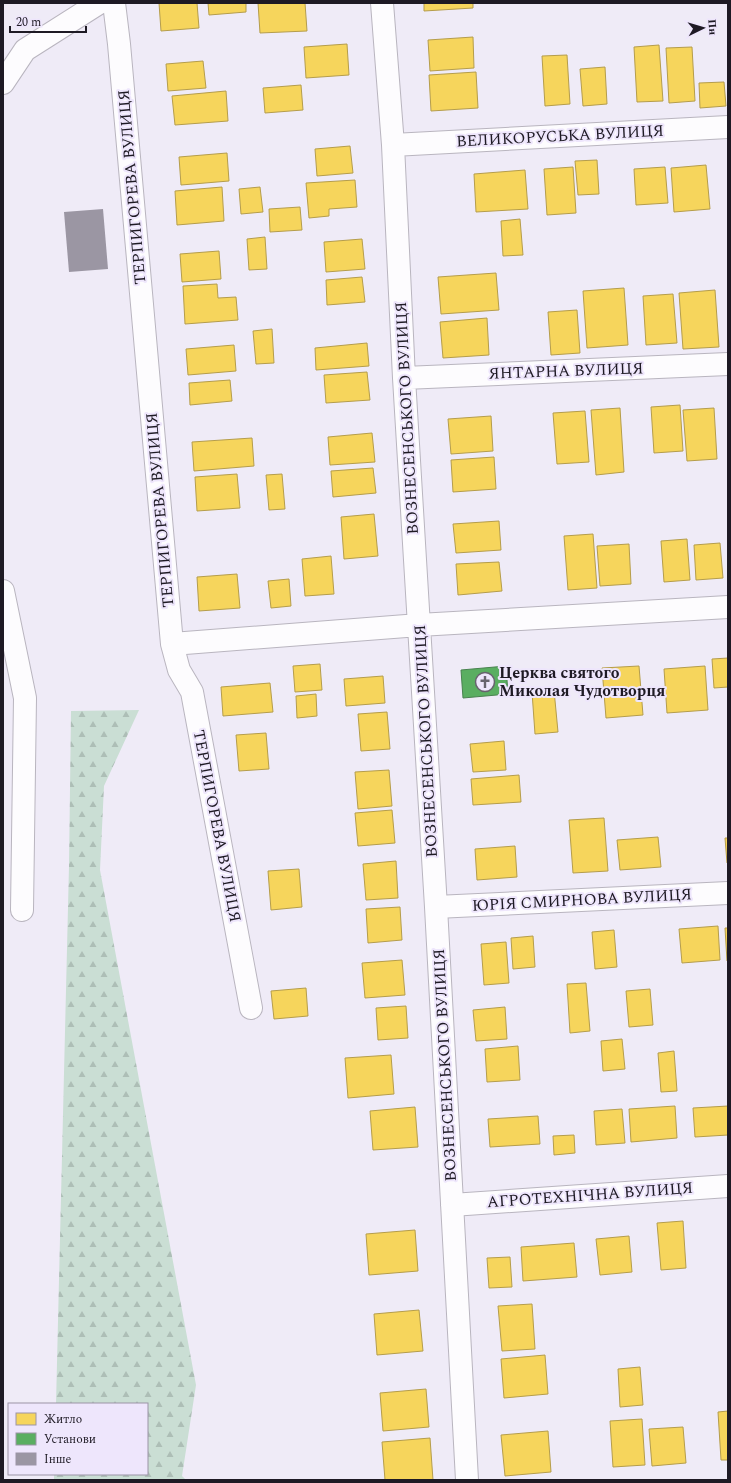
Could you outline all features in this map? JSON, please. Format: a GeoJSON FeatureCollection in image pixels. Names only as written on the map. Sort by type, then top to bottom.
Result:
{"type":"FeatureCollection","features":[{"type":"Feature","properties":{"kind":"street"},"geometry":{"type":"LineString","coordinates":[[3,83],[25,50],[99,3]]}},
{"type":"Feature","properties":{"kind":"street","name":"ТЕРПИГОРЕВА ВУЛИЦЯ"},"geometry":{"type":"LineString","coordinates":[[114,3],[119,44],[172,644],[179,670],[192,692],[251,1008]]}},
{"type":"Feature","properties":{"kind":"street","name":"ВОЗНЕСЕНСЬКОГО ВУЛИЦЯ"},"geometry":{"type":"LineString","coordinates":[[382,3],[393,145],[404,378],[436,907],[467,1480]]}},
{"type":"Feature","properties":{"kind":"street","name":"ВЕЛИКОРУСЬКА ВУЛИЦЯ"},"geometry":{"type":"LineString","coordinates":[[393,145],[728,128]]}},
{"type":"Feature","properties":{"kind":"street","name":"ЯНТАРНА ВУЛИЦЯ"},"geometry":{"type":"LineString","coordinates":[[404,378],[728,364]]}},
{"type":"Feature","properties":{"kind":"street"},"geometry":{"type":"LineString","coordinates":[[3,591],[25,698],[22,910]]}},
{"type":"Feature","properties":{"kind":"street"},"geometry":{"type":"LineString","coordinates":[[172,644],[419,625],[728,606]]}},
{"type":"Feature","properties":{"kind":"street","name":"ЮРІЯ СМИРНОВА ВУЛИЦЯ"},"geometry":{"type":"LineString","coordinates":[[436,907],[728,893]]}},
{"type":"Feature","properties":{"kind":"street","name":"АГРОТЕХНІЧНА ВУЛИЦЯ"},"geometry":{"type":"LineString","coordinates":[[452,1205],[728,1186]]}},
{"type":"Feature","properties":{"kind":"green space"},"geometry":{"type":"Polygon","coordinates":[[[139,710],[104,786],[100,870],[196,1385],[182,1476],[186,1480],[54,1480],[54,1475],[148,1475],[148,1403],[56,1403],[69,866],[71,711],[139,710]]]}},
{"type":"Feature","properties":{"kind":"building: Житло"},"geometry":{"type":"Polygon","coordinates":[[[159,3],[197,3],[199,28],[161,31],[159,3]]]}},
{"type":"Feature","properties":{"kind":"building: Житло"},"geometry":{"type":"Polygon","coordinates":[[[208,3],[246,3],[246,12],[209,15],[208,3]]]}},
{"type":"Feature","properties":{"kind":"building: Житло"},"geometry":{"type":"Polygon","coordinates":[[[258,3],[305,3],[307,31],[260,33],[258,3]]]}},
{"type":"Feature","properties":{"kind":"building: Житло"},"geometry":{"type":"Polygon","coordinates":[[[424,3],[473,3],[473,8],[424,11],[424,3]]]}},
{"type":"Feature","properties":{"kind":"building: Житло"},"geometry":{"type":"Polygon","coordinates":[[[473,37],[474,68],[430,71],[428,40],[473,37]]]}},
{"type":"Feature","properties":{"kind":"building: Житло"},"geometry":{"type":"Polygon","coordinates":[[[347,44],[349,75],[306,78],[304,47],[347,44]]]}},
{"type":"Feature","properties":{"kind":"building: Житло"},"geometry":{"type":"Polygon","coordinates":[[[659,45],[663,101],[637,102],[634,47],[659,45]]]}},
{"type":"Feature","properties":{"kind":"building: Житло"},"geometry":{"type":"Polygon","coordinates":[[[692,47],[695,101],[669,103],[666,48],[692,47]]]}},
{"type":"Feature","properties":{"kind":"building: Житло"},"geometry":{"type":"Polygon","coordinates":[[[567,55],[570,104],[545,106],[542,56],[567,55]]]}},
{"type":"Feature","properties":{"kind":"building: Житло"},"geometry":{"type":"Polygon","coordinates":[[[203,61],[206,88],[168,91],[166,64],[203,61]]]}},
{"type":"Feature","properties":{"kind":"building: Житло"},"geometry":{"type":"Polygon","coordinates":[[[605,67],[607,104],[583,106],[580,69],[605,67]]]}},
{"type":"Feature","properties":{"kind":"building: Житло"},"geometry":{"type":"Polygon","coordinates":[[[476,72],[478,108],[431,111],[429,75],[476,72]]]}},
{"type":"Feature","properties":{"kind":"building: Житло"},"geometry":{"type":"Polygon","coordinates":[[[724,82],[726,106],[700,108],[699,83],[724,82]]]}},
{"type":"Feature","properties":{"kind":"building: Житло"},"geometry":{"type":"Polygon","coordinates":[[[301,85],[303,110],[265,113],[263,88],[301,85]]]}},
{"type":"Feature","properties":{"kind":"building: Житло"},"geometry":{"type":"Polygon","coordinates":[[[226,91],[228,121],[175,125],[172,96],[226,91]]]}},
{"type":"Feature","properties":{"kind":"building: Житло"},"geometry":{"type":"Polygon","coordinates":[[[350,146],[353,173],[317,176],[315,149],[350,146]]]}},
{"type":"Feature","properties":{"kind":"building: Житло"},"geometry":{"type":"Polygon","coordinates":[[[227,153],[229,181],[181,185],[179,157],[227,153]]]}},
{"type":"Feature","properties":{"kind":"building: Житло"},"geometry":{"type":"Polygon","coordinates":[[[597,160],[599,194],[578,195],[575,161],[597,160]]]}},
{"type":"Feature","properties":{"kind":"building: Житло"},"geometry":{"type":"Polygon","coordinates":[[[706,165],[710,209],[674,212],[671,168],[706,165]]]}},
{"type":"Feature","properties":{"kind":"building: Житло"},"geometry":{"type":"Polygon","coordinates":[[[573,167],[576,213],[547,215],[544,169],[573,167]]]}},
{"type":"Feature","properties":{"kind":"building: Житло"},"geometry":{"type":"Polygon","coordinates":[[[665,167],[668,203],[636,205],[634,169],[665,167]]]}},
{"type":"Feature","properties":{"kind":"building: Житло"},"geometry":{"type":"Polygon","coordinates":[[[525,170],[528,209],[476,212],[474,174],[525,170]]]}},
{"type":"Feature","properties":{"kind":"building: Житло"},"geometry":{"type":"Polygon","coordinates":[[[355,180],[357,207],[329,209],[329,216],[309,218],[306,183],[355,180]]]}},
{"type":"Feature","properties":{"kind":"building: Житло"},"geometry":{"type":"Polygon","coordinates":[[[222,187],[224,221],[177,225],[175,191],[222,187]]]}},
{"type":"Feature","properties":{"kind":"building: Житло"},"geometry":{"type":"Polygon","coordinates":[[[260,187],[263,212],[241,214],[239,189],[260,187]]]}},
{"type":"Feature","properties":{"kind":"building: Житло"},"geometry":{"type":"Polygon","coordinates":[[[300,207],[302,230],[270,232],[269,209],[300,207]]]}},
{"type":"Feature","properties":{"kind":"building: Житло"},"geometry":{"type":"Polygon","coordinates":[[[520,219],[523,255],[503,256],[501,221],[520,219]]]}},
{"type":"Feature","properties":{"kind":"building: Житло"},"geometry":{"type":"Polygon","coordinates":[[[265,237],[267,269],[249,270],[247,239],[265,237]]]}},
{"type":"Feature","properties":{"kind":"building: Житло"},"geometry":{"type":"Polygon","coordinates":[[[362,239],[365,269],[326,272],[324,242],[362,239]]]}},
{"type":"Feature","properties":{"kind":"building: Житло"},"geometry":{"type":"Polygon","coordinates":[[[219,251],[221,279],[182,282],[180,254],[219,251]]]}},
{"type":"Feature","properties":{"kind":"building: Житло"},"geometry":{"type":"Polygon","coordinates":[[[496,273],[499,310],[441,314],[438,277],[496,273]]]}},
{"type":"Feature","properties":{"kind":"building: Житло"},"geometry":{"type":"Polygon","coordinates":[[[362,277],[365,302],[327,305],[326,280],[362,277]]]}},
{"type":"Feature","properties":{"kind":"building: Житло"},"geometry":{"type":"Polygon","coordinates":[[[217,284],[218,298],[236,297],[238,320],[185,324],[183,286],[217,284]]]}},
{"type":"Feature","properties":{"kind":"building: Житло"},"geometry":{"type":"Polygon","coordinates":[[[624,288],[628,345],[587,348],[583,291],[624,288]]]}},
{"type":"Feature","properties":{"kind":"building: Житло"},"geometry":{"type":"Polygon","coordinates":[[[715,290],[719,347],[683,349],[679,293],[715,290]]]}},
{"type":"Feature","properties":{"kind":"building: Житло"},"geometry":{"type":"Polygon","coordinates":[[[673,294],[677,343],[646,345],[643,296],[673,294]]]}},
{"type":"Feature","properties":{"kind":"building: Житло"},"geometry":{"type":"Polygon","coordinates":[[[577,310],[580,353],[551,355],[548,312],[577,310]]]}},
{"type":"Feature","properties":{"kind":"building: Житло"},"geometry":{"type":"Polygon","coordinates":[[[487,318],[489,355],[443,358],[440,322],[487,318]]]}},
{"type":"Feature","properties":{"kind":"building: Житло"},"geometry":{"type":"Polygon","coordinates":[[[272,329],[274,363],[256,364],[253,331],[272,329]]]}},
{"type":"Feature","properties":{"kind":"building: Житло"},"geometry":{"type":"Polygon","coordinates":[[[367,343],[369,366],[316,370],[315,348],[367,343]]]}},
{"type":"Feature","properties":{"kind":"building: Житло"},"geometry":{"type":"Polygon","coordinates":[[[234,345],[236,371],[188,375],[186,349],[234,345]]]}},
{"type":"Feature","properties":{"kind":"building: Житло"},"geometry":{"type":"Polygon","coordinates":[[[367,372],[370,400],[326,403],[324,375],[367,372]]]}},
{"type":"Feature","properties":{"kind":"building: Житло"},"geometry":{"type":"Polygon","coordinates":[[[230,380],[232,401],[190,405],[189,383],[230,380]]]}},
{"type":"Feature","properties":{"kind":"building: Житло"},"geometry":{"type":"Polygon","coordinates":[[[680,405],[683,451],[654,453],[651,407],[680,405]]]}},
{"type":"Feature","properties":{"kind":"building: Житло"},"geometry":{"type":"Polygon","coordinates":[[[620,408],[624,472],[596,475],[591,410],[620,408]]]}},
{"type":"Feature","properties":{"kind":"building: Житло"},"geometry":{"type":"Polygon","coordinates":[[[714,408],[717,459],[687,461],[683,410],[714,408]]]}},
{"type":"Feature","properties":{"kind":"building: Житло"},"geometry":{"type":"Polygon","coordinates":[[[585,411],[589,462],[557,464],[553,413],[585,411]]]}},
{"type":"Feature","properties":{"kind":"building: Житло"},"geometry":{"type":"Polygon","coordinates":[[[491,416],[493,451],[451,454],[448,419],[491,416]]]}},
{"type":"Feature","properties":{"kind":"building: Житло"},"geometry":{"type":"Polygon","coordinates":[[[372,433],[375,462],[330,465],[328,437],[372,433]]]}},
{"type":"Feature","properties":{"kind":"building: Житло"},"geometry":{"type":"Polygon","coordinates":[[[252,438],[254,466],[194,471],[192,442],[252,438]]]}},
{"type":"Feature","properties":{"kind":"building: Житло"},"geometry":{"type":"Polygon","coordinates":[[[494,457],[496,489],[453,492],[451,460],[494,457]]]}},
{"type":"Feature","properties":{"kind":"building: Житло"},"geometry":{"type":"Polygon","coordinates":[[[373,468],[376,493],[333,497],[331,471],[373,468]]]}},
{"type":"Feature","properties":{"kind":"building: Житло"},"geometry":{"type":"Polygon","coordinates":[[[237,474],[240,508],[197,511],[195,477],[237,474]]]}},
{"type":"Feature","properties":{"kind":"building: Житло"},"geometry":{"type":"Polygon","coordinates":[[[282,474],[285,509],[269,510],[266,475],[282,474]]]}},
{"type":"Feature","properties":{"kind":"building: Житло"},"geometry":{"type":"Polygon","coordinates":[[[374,514],[378,556],[344,559],[341,517],[374,514]]]}},
{"type":"Feature","properties":{"kind":"building: Житло"},"geometry":{"type":"Polygon","coordinates":[[[499,521],[501,550],[456,553],[453,524],[499,521]]]}},
{"type":"Feature","properties":{"kind":"building: Житло"},"geometry":{"type":"Polygon","coordinates":[[[593,534],[597,588],[568,590],[564,536],[593,534]]]}},
{"type":"Feature","properties":{"kind":"building: Житло"},"geometry":{"type":"Polygon","coordinates":[[[687,539],[690,580],[664,582],[661,541],[687,539]]]}},
{"type":"Feature","properties":{"kind":"building: Житло"},"geometry":{"type":"Polygon","coordinates":[[[720,543],[723,578],[696,580],[694,545],[720,543]]]}},
{"type":"Feature","properties":{"kind":"building: Житло"},"geometry":{"type":"Polygon","coordinates":[[[629,544],[631,584],[600,586],[597,546],[629,544]]]}},
{"type":"Feature","properties":{"kind":"building: Житло"},"geometry":{"type":"Polygon","coordinates":[[[331,556],[334,594],[305,596],[302,559],[331,556]]]}},
{"type":"Feature","properties":{"kind":"building: Житло"},"geometry":{"type":"Polygon","coordinates":[[[499,562],[502,591],[458,595],[456,564],[499,562]]]}},
{"type":"Feature","properties":{"kind":"building: Житло"},"geometry":{"type":"Polygon","coordinates":[[[237,574],[240,608],[199,611],[197,577],[237,574]]]}},
{"type":"Feature","properties":{"kind":"building: Житло"},"geometry":{"type":"Polygon","coordinates":[[[289,579],[291,606],[271,608],[268,581],[289,579]]]}},
{"type":"Feature","properties":{"kind":"building: Житло"},"geometry":{"type":"Polygon","coordinates":[[[728,658],[728,687],[714,688],[712,659],[728,658]]]}},
{"type":"Feature","properties":{"kind":"building: Житло"},"geometry":{"type":"Polygon","coordinates":[[[320,664],[322,690],[295,692],[293,666],[320,664]]]}},
{"type":"Feature","properties":{"kind":"building: Житло"},"geometry":{"type":"Polygon","coordinates":[[[639,666],[643,715],[606,718],[602,668],[639,666]]]}},
{"type":"Feature","properties":{"kind":"building: Житло"},"geometry":{"type":"Polygon","coordinates":[[[705,666],[708,710],[667,713],[664,669],[705,666]]]}},
{"type":"Feature","properties":{"kind":"building: Житло"},"geometry":{"type":"Polygon","coordinates":[[[383,676],[385,703],[346,706],[344,679],[383,676]]]}},
{"type":"Feature","properties":{"kind":"building: Житло"},"geometry":{"type":"Polygon","coordinates":[[[270,683],[273,712],[223,716],[221,687],[270,683]]]}},
{"type":"Feature","properties":{"kind":"building: Житло"},"geometry":{"type":"Polygon","coordinates":[[[554,690],[558,732],[535,734],[532,692],[554,690]]]}},
{"type":"Feature","properties":{"kind":"building: Житло"},"geometry":{"type":"Polygon","coordinates":[[[316,694],[317,716],[297,718],[296,696],[316,694]]]}},
{"type":"Feature","properties":{"kind":"building: Житло"},"geometry":{"type":"Polygon","coordinates":[[[387,712],[390,749],[361,751],[358,714],[387,712]]]}},
{"type":"Feature","properties":{"kind":"building: Житло"},"geometry":{"type":"Polygon","coordinates":[[[266,733],[269,769],[239,771],[236,735],[266,733]]]}},
{"type":"Feature","properties":{"kind":"building: Житло"},"geometry":{"type":"Polygon","coordinates":[[[504,741],[506,770],[473,772],[470,744],[504,741]]]}},
{"type":"Feature","properties":{"kind":"building: Житло"},"geometry":{"type":"Polygon","coordinates":[[[389,770],[392,806],[358,809],[355,772],[389,770]]]}},
{"type":"Feature","properties":{"kind":"building: Житло"},"geometry":{"type":"Polygon","coordinates":[[[519,775],[521,802],[473,805],[471,779],[519,775]]]}},
{"type":"Feature","properties":{"kind":"building: Житло"},"geometry":{"type":"Polygon","coordinates":[[[392,810],[395,843],[358,846],[355,813],[392,810]]]}},
{"type":"Feature","properties":{"kind":"building: Житло"},"geometry":{"type":"Polygon","coordinates":[[[604,818],[608,871],[573,873],[569,820],[604,818]]]}},
{"type":"Feature","properties":{"kind":"building: Житло"},"geometry":{"type":"Polygon","coordinates":[[[658,837],[661,867],[620,870],[617,840],[658,837]]]}},
{"type":"Feature","properties":{"kind":"building: Житло"},"geometry":{"type":"Polygon","coordinates":[[[725,838],[728,838],[728,863],[727,863],[725,838]]]}},
{"type":"Feature","properties":{"kind":"building: Житло"},"geometry":{"type":"Polygon","coordinates":[[[515,846],[517,877],[477,880],[475,849],[515,846]]]}},
{"type":"Feature","properties":{"kind":"building: Житло"},"geometry":{"type":"Polygon","coordinates":[[[396,861],[398,898],[366,900],[363,864],[396,861]]]}},
{"type":"Feature","properties":{"kind":"building: Житло"},"geometry":{"type":"Polygon","coordinates":[[[299,869],[302,907],[271,910],[268,871],[299,869]]]}},
{"type":"Feature","properties":{"kind":"building: Житло"},"geometry":{"type":"Polygon","coordinates":[[[400,907],[402,940],[368,943],[366,909],[400,907]]]}},
{"type":"Feature","properties":{"kind":"building: Житло"},"geometry":{"type":"Polygon","coordinates":[[[718,926],[720,960],[682,963],[679,929],[718,926]]]}},
{"type":"Feature","properties":{"kind":"building: Житло"},"geometry":{"type":"Polygon","coordinates":[[[725,928],[728,928],[728,961],[727,961],[725,928]]]}},
{"type":"Feature","properties":{"kind":"building: Житло"},"geometry":{"type":"Polygon","coordinates":[[[614,930],[617,967],[595,969],[592,932],[614,930]]]}},
{"type":"Feature","properties":{"kind":"building: Житло"},"geometry":{"type":"Polygon","coordinates":[[[533,936],[535,967],[513,969],[511,938],[533,936]]]}},
{"type":"Feature","properties":{"kind":"building: Житло"},"geometry":{"type":"Polygon","coordinates":[[[506,942],[509,983],[484,985],[481,944],[506,942]]]}},
{"type":"Feature","properties":{"kind":"building: Житло"},"geometry":{"type":"Polygon","coordinates":[[[402,960],[405,995],[365,998],[362,963],[402,960]]]}},
{"type":"Feature","properties":{"kind":"building: Житло"},"geometry":{"type":"Polygon","coordinates":[[[586,983],[590,1031],[570,1033],[567,984],[586,983]]]}},
{"type":"Feature","properties":{"kind":"building: Житло"},"geometry":{"type":"Polygon","coordinates":[[[306,988],[308,1016],[274,1019],[271,991],[306,988]]]}},
{"type":"Feature","properties":{"kind":"building: Житло"},"geometry":{"type":"Polygon","coordinates":[[[650,989],[653,1025],[629,1027],[626,991],[650,989]]]}},
{"type":"Feature","properties":{"kind":"building: Житло"},"geometry":{"type":"Polygon","coordinates":[[[406,1006],[408,1038],[378,1040],[376,1008],[406,1006]]]}},
{"type":"Feature","properties":{"kind":"building: Житло"},"geometry":{"type":"Polygon","coordinates":[[[505,1007],[507,1039],[476,1041],[473,1010],[505,1007]]]}},
{"type":"Feature","properties":{"kind":"building: Житло"},"geometry":{"type":"Polygon","coordinates":[[[622,1039],[625,1069],[603,1071],[601,1041],[622,1039]]]}},
{"type":"Feature","properties":{"kind":"building: Житло"},"geometry":{"type":"Polygon","coordinates":[[[518,1046],[520,1080],[487,1082],[485,1049],[518,1046]]]}},
{"type":"Feature","properties":{"kind":"building: Житло"},"geometry":{"type":"Polygon","coordinates":[[[674,1051],[677,1091],[661,1092],[658,1053],[674,1051]]]}},
{"type":"Feature","properties":{"kind":"building: Житло"},"geometry":{"type":"Polygon","coordinates":[[[391,1055],[394,1094],[348,1098],[345,1058],[391,1055]]]}},
{"type":"Feature","properties":{"kind":"building: Житло"},"geometry":{"type":"Polygon","coordinates":[[[675,1106],[677,1138],[631,1142],[629,1109],[675,1106]]]}},
{"type":"Feature","properties":{"kind":"building: Житло"},"geometry":{"type":"Polygon","coordinates":[[[728,1106],[728,1135],[695,1137],[693,1108],[728,1106]]]}},
{"type":"Feature","properties":{"kind":"building: Житло"},"geometry":{"type":"Polygon","coordinates":[[[415,1107],[418,1147],[373,1150],[370,1111],[415,1107]]]}},
{"type":"Feature","properties":{"kind":"building: Житло"},"geometry":{"type":"Polygon","coordinates":[[[622,1109],[625,1143],[596,1145],[594,1111],[622,1109]]]}},
{"type":"Feature","properties":{"kind":"building: Житло"},"geometry":{"type":"Polygon","coordinates":[[[538,1116],[540,1144],[490,1147],[488,1119],[538,1116]]]}},
{"type":"Feature","properties":{"kind":"building: Житло"},"geometry":{"type":"Polygon","coordinates":[[[574,1135],[575,1153],[554,1155],[553,1136],[574,1135]]]}},
{"type":"Feature","properties":{"kind":"building: Житло"},"geometry":{"type":"Polygon","coordinates":[[[683,1221],[686,1268],[661,1270],[657,1223],[683,1221]]]}},
{"type":"Feature","properties":{"kind":"building: Житло"},"geometry":{"type":"Polygon","coordinates":[[[415,1230],[418,1271],[369,1275],[366,1234],[415,1230]]]}},
{"type":"Feature","properties":{"kind":"building: Житло"},"geometry":{"type":"Polygon","coordinates":[[[629,1236],[632,1272],[600,1275],[596,1239],[629,1236]]]}},
{"type":"Feature","properties":{"kind":"building: Житло"},"geometry":{"type":"Polygon","coordinates":[[[574,1243],[577,1277],[523,1281],[521,1247],[574,1243]]]}},
{"type":"Feature","properties":{"kind":"building: Житло"},"geometry":{"type":"Polygon","coordinates":[[[510,1257],[512,1287],[489,1288],[487,1258],[510,1257]]]}},
{"type":"Feature","properties":{"kind":"building: Житло"},"geometry":{"type":"Polygon","coordinates":[[[532,1304],[535,1349],[502,1351],[498,1306],[532,1304]]]}},
{"type":"Feature","properties":{"kind":"building: Житло"},"geometry":{"type":"Polygon","coordinates":[[[419,1310],[423,1351],[377,1355],[374,1314],[419,1310]]]}},
{"type":"Feature","properties":{"kind":"building: Житло"},"geometry":{"type":"Polygon","coordinates":[[[545,1355],[548,1394],[504,1398],[501,1359],[545,1355]]]}},
{"type":"Feature","properties":{"kind":"building: Житло"},"geometry":{"type":"Polygon","coordinates":[[[640,1367],[643,1405],[620,1407],[618,1369],[640,1367]]]}},
{"type":"Feature","properties":{"kind":"building: Житло"},"geometry":{"type":"Polygon","coordinates":[[[426,1389],[429,1427],[383,1431],[380,1393],[426,1389]]]}},
{"type":"Feature","properties":{"kind":"building: Житло"},"geometry":{"type":"Polygon","coordinates":[[[728,1411],[728,1460],[721,1460],[718,1412],[728,1411]]]}},
{"type":"Feature","properties":{"kind":"building: Житло"},"geometry":{"type":"Polygon","coordinates":[[[642,1419],[645,1465],[613,1467],[610,1421],[642,1419]]]}},
{"type":"Feature","properties":{"kind":"building: Житло"},"geometry":{"type":"Polygon","coordinates":[[[683,1427],[686,1463],[652,1466],[649,1429],[683,1427]]]}},
{"type":"Feature","properties":{"kind":"building: Житло"},"geometry":{"type":"Polygon","coordinates":[[[548,1431],[551,1472],[505,1476],[501,1435],[548,1431]]]}},
{"type":"Feature","properties":{"kind":"building: Житло"},"geometry":{"type":"Polygon","coordinates":[[[430,1438],[433,1480],[385,1480],[382,1442],[430,1438]]]}},
{"type":"Feature","properties":{"kind":"building: Установи","name":"Церква святого Миколая Чудотворця"},"geometry":{"type":"Polygon","coordinates":[[[506,666],[508,694],[463,698],[461,670],[506,666]]]}},
{"type":"Feature","properties":{"kind":"building: Інше"},"geometry":{"type":"Polygon","coordinates":[[[103,209],[108,269],[69,272],[64,212],[103,209]]]}},
{"type":"Feature","properties":{"kind":"place","name":"Церква святого Миколая Чудотворця"},"geometry":{"type":"Point","coordinates":[485,682]}}]}
